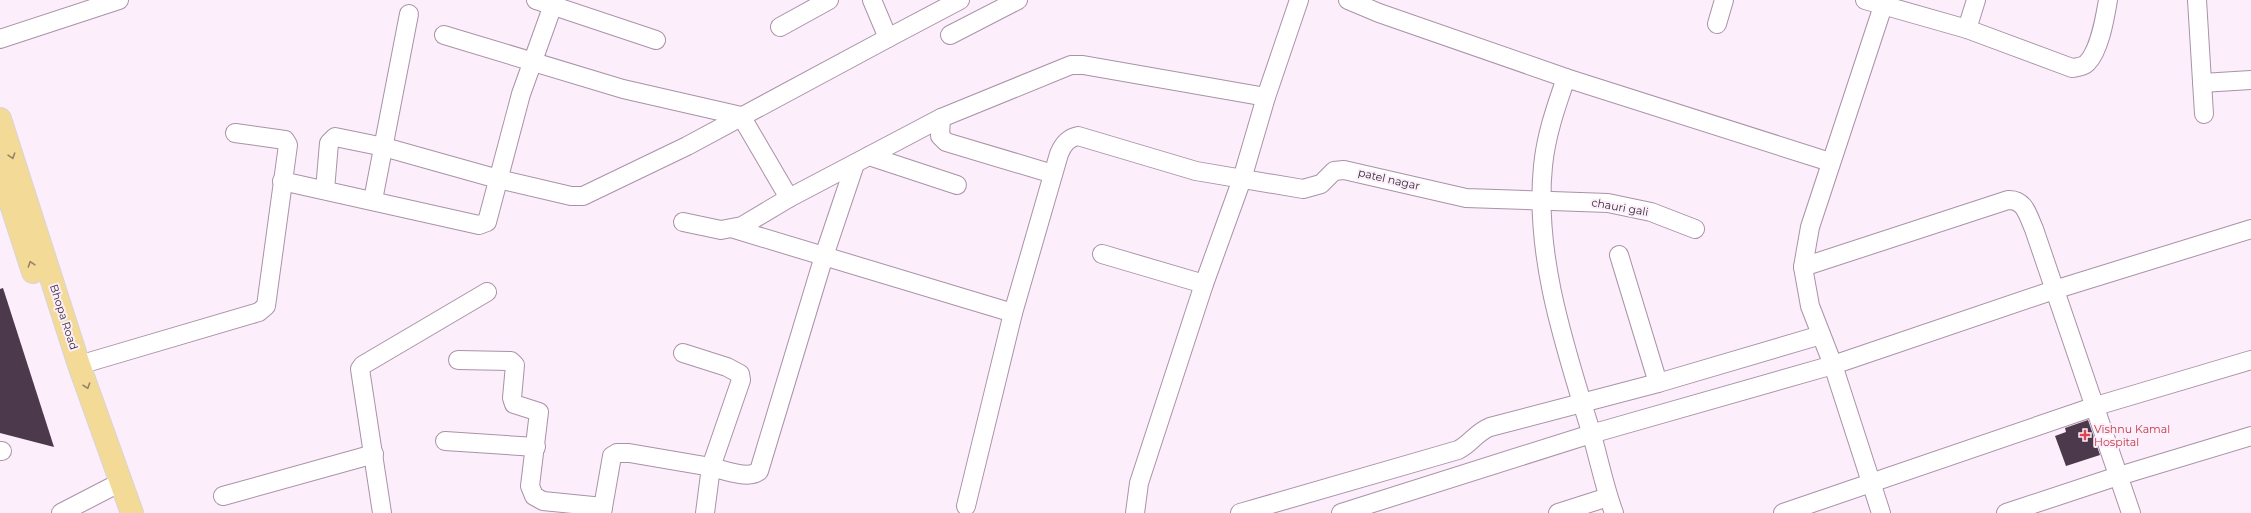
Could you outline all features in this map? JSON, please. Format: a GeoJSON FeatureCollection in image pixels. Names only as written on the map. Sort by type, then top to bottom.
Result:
{"type":"FeatureCollection","features":[{"type":"Feature","properties":{"kind":"main road","name":"Bhopa Road"},"geometry":{"type":"LineString","coordinates":[[0,119],[80,365],[114,486],[116,513]]}},
{"type":"Feature","properties":{"kind":"main road","name":"Bhopa Road"},"geometry":{"type":"LineString","coordinates":[[0,170],[63,363],[114,486],[132,513]]}},
{"type":"Feature","properties":{"kind":"street"},"geometry":{"type":"LineString","coordinates":[[0,39],[120,0]]}},
{"type":"Feature","properties":{"kind":"street"},"geometry":{"type":"LineString","coordinates":[[536,0],[656,40]]}},
{"type":"Feature","properties":{"kind":"street"},"geometry":{"type":"LineString","coordinates":[[780,27],[829,0]]}},
{"type":"Feature","properties":{"kind":"street"},"geometry":{"type":"LineString","coordinates":[[872,0],[888,38]]}},
{"type":"Feature","properties":{"kind":"street"},"geometry":{"type":"LineString","coordinates":[[324,190],[330,140],[335,137],[384,146],[498,179],[571,196],[590,195],[960,0]]}},
{"type":"Feature","properties":{"kind":"street"},"geometry":{"type":"LineString","coordinates":[[950,35],[999,4],[1018,0]]}},
{"type":"Feature","properties":{"kind":"street"},"geometry":{"type":"LineString","coordinates":[[1135,513],[1139,483],[1204,284],[1242,179],[1266,97],[1299,0]]}},
{"type":"Feature","properties":{"kind":"street"},"geometry":{"type":"LineString","coordinates":[[1348,0],[1379,13],[1566,78],[1830,162]]}},
{"type":"Feature","properties":{"kind":"street"},"geometry":{"type":"LineString","coordinates":[[1717,24],[1724,0]]}},
{"type":"Feature","properties":{"kind":"street"},"geometry":{"type":"LineString","coordinates":[[1865,0],[1967,29],[2072,68],[2087,63],[2093,54],[2104,23],[2108,0]]}},
{"type":"Feature","properties":{"kind":"street"},"geometry":{"type":"LineString","coordinates":[[1967,29],[1976,0]]}},
{"type":"Feature","properties":{"kind":"street"},"geometry":{"type":"LineString","coordinates":[[2198,0],[2204,114]]}},
{"type":"Feature","properties":{"kind":"street"},"geometry":{"type":"LineString","coordinates":[[282,181],[373,200],[479,225],[489,219],[498,179],[521,94],[553,5]]}},
{"type":"Feature","properties":{"kind":"street"},"geometry":{"type":"LineString","coordinates":[[1881,513],[1833,365],[1810,306],[1803,267],[1810,227],[1830,162],[1883,6]]}},
{"type":"Feature","properties":{"kind":"street"},"geometry":{"type":"LineString","coordinates":[[373,200],[409,14]]}},
{"type":"Feature","properties":{"kind":"street"},"geometry":{"type":"LineString","coordinates":[[444,35],[623,90],[741,116],[790,198]]}},
{"type":"Feature","properties":{"kind":"street"},"geometry":{"type":"LineString","coordinates":[[734,229],[941,118],[1071,65],[1083,65],[1266,97]]}},
{"type":"Feature","properties":{"kind":"street"},"geometry":{"type":"LineString","coordinates":[[1558,513],[1611,505],[1582,402],[1547,265],[1542,201],[1543,166],[1548,134],[1566,78]]}},
{"type":"Feature","properties":{"kind":"street"},"geometry":{"type":"LineString","coordinates":[[2202,83],[2251,80]]}},
{"type":"Feature","properties":{"kind":"street"},"geometry":{"type":"LineString","coordinates":[[941,118],[940,136],[946,142],[1053,174]]}},
{"type":"Feature","properties":{"kind":"street"},"geometry":{"type":"LineString","coordinates":[[80,365],[263,309],[266,301],[282,181],[288,150],[285,140],[235,133]]}},
{"type":"Feature","properties":{"kind":"street","name":"patel nagar"},"geometry":{"type":"LineString","coordinates":[[966,506],[1013,313],[1053,174],[1063,145],[1073,137],[1078,136],[1196,171],[1303,190],[1321,184],[1334,171],[1344,170],[1466,198],[1542,201]]}},
{"type":"Feature","properties":{"kind":"street"},"geometry":{"type":"LineString","coordinates":[[862,160],[958,185]]}},
{"type":"Feature","properties":{"kind":"street"},"geometry":{"type":"LineString","coordinates":[[458,360],[511,361],[515,365],[512,398],[514,404],[518,407],[535,409],[539,412],[536,447],[530,486],[534,496],[543,501],[602,510],[612,456],[617,453],[654,456],[747,474],[756,474],[759,471],[824,256],[862,160]]}},
{"type":"Feature","properties":{"kind":"street","name":"chauri gali"},"geometry":{"type":"LineString","coordinates":[[1542,201],[1573,200],[1608,203],[1651,212],[1695,229]]}},
{"type":"Feature","properties":{"kind":"street"},"geometry":{"type":"LineString","coordinates":[[1803,267],[2014,200],[2024,206],[2096,406],[2131,513]]}},
{"type":"Feature","properties":{"kind":"street"},"geometry":{"type":"LineString","coordinates":[[683,222],[721,230],[734,229],[1013,313]]}},
{"type":"Feature","properties":{"kind":"street"},"geometry":{"type":"LineString","coordinates":[[1349,482],[1353,511],[1591,434],[1833,365],[2054,290],[2251,229]]}},
{"type":"Feature","properties":{"kind":"street"},"geometry":{"type":"LineString","coordinates":[[1102,254],[1204,284]]}},
{"type":"Feature","properties":{"kind":"street"},"geometry":{"type":"LineString","coordinates":[[1619,255],[1658,382]]}},
{"type":"Feature","properties":{"kind":"street"},"geometry":{"type":"LineString","coordinates":[[382,513],[374,454],[360,373],[363,365],[487,292]]}},
{"type":"Feature","properties":{"kind":"street"},"geometry":{"type":"LineString","coordinates":[[1240,513],[1458,450],[1466,445],[1477,433],[1490,427],[1658,382],[1821,335]]}},
{"type":"Feature","properties":{"kind":"street"},"geometry":{"type":"LineString","coordinates":[[683,353],[727,367],[740,374],[741,380],[730,416],[711,467],[705,513]]}},
{"type":"Feature","properties":{"kind":"street"},"geometry":{"type":"LineString","coordinates":[[1783,513],[2096,406],[2251,360]]}},
{"type":"Feature","properties":{"kind":"street"},"geometry":{"type":"LineString","coordinates":[[2006,513],[2119,476],[2251,436]]}},
{"type":"Feature","properties":{"kind":"street"},"geometry":{"type":"LineString","coordinates":[[445,441],[536,447]]}},
{"type":"Feature","properties":{"kind":"street"},"geometry":{"type":"LineString","coordinates":[[223,496],[374,454]]}},
{"type":"Feature","properties":{"kind":"street"},"geometry":{"type":"LineString","coordinates":[[61,513],[114,486]]}},
{"type":"Feature","properties":{"kind":"building"},"geometry":{"type":"Polygon","coordinates":[[[3,288],[54,447],[0,433],[0,289],[3,288]]]}},
{"type":"Feature","properties":{"kind":"building"},"geometry":{"type":"Polygon","coordinates":[[[2088,420],[2100,455],[2066,466],[2055,436],[2066,432],[2065,428],[2088,420]]]}},
{"type":"Feature","properties":{"kind":"place","name":"Vishnu Kamal Hospital"},"geometry":{"type":"Point","coordinates":[2085,435]}}]}
